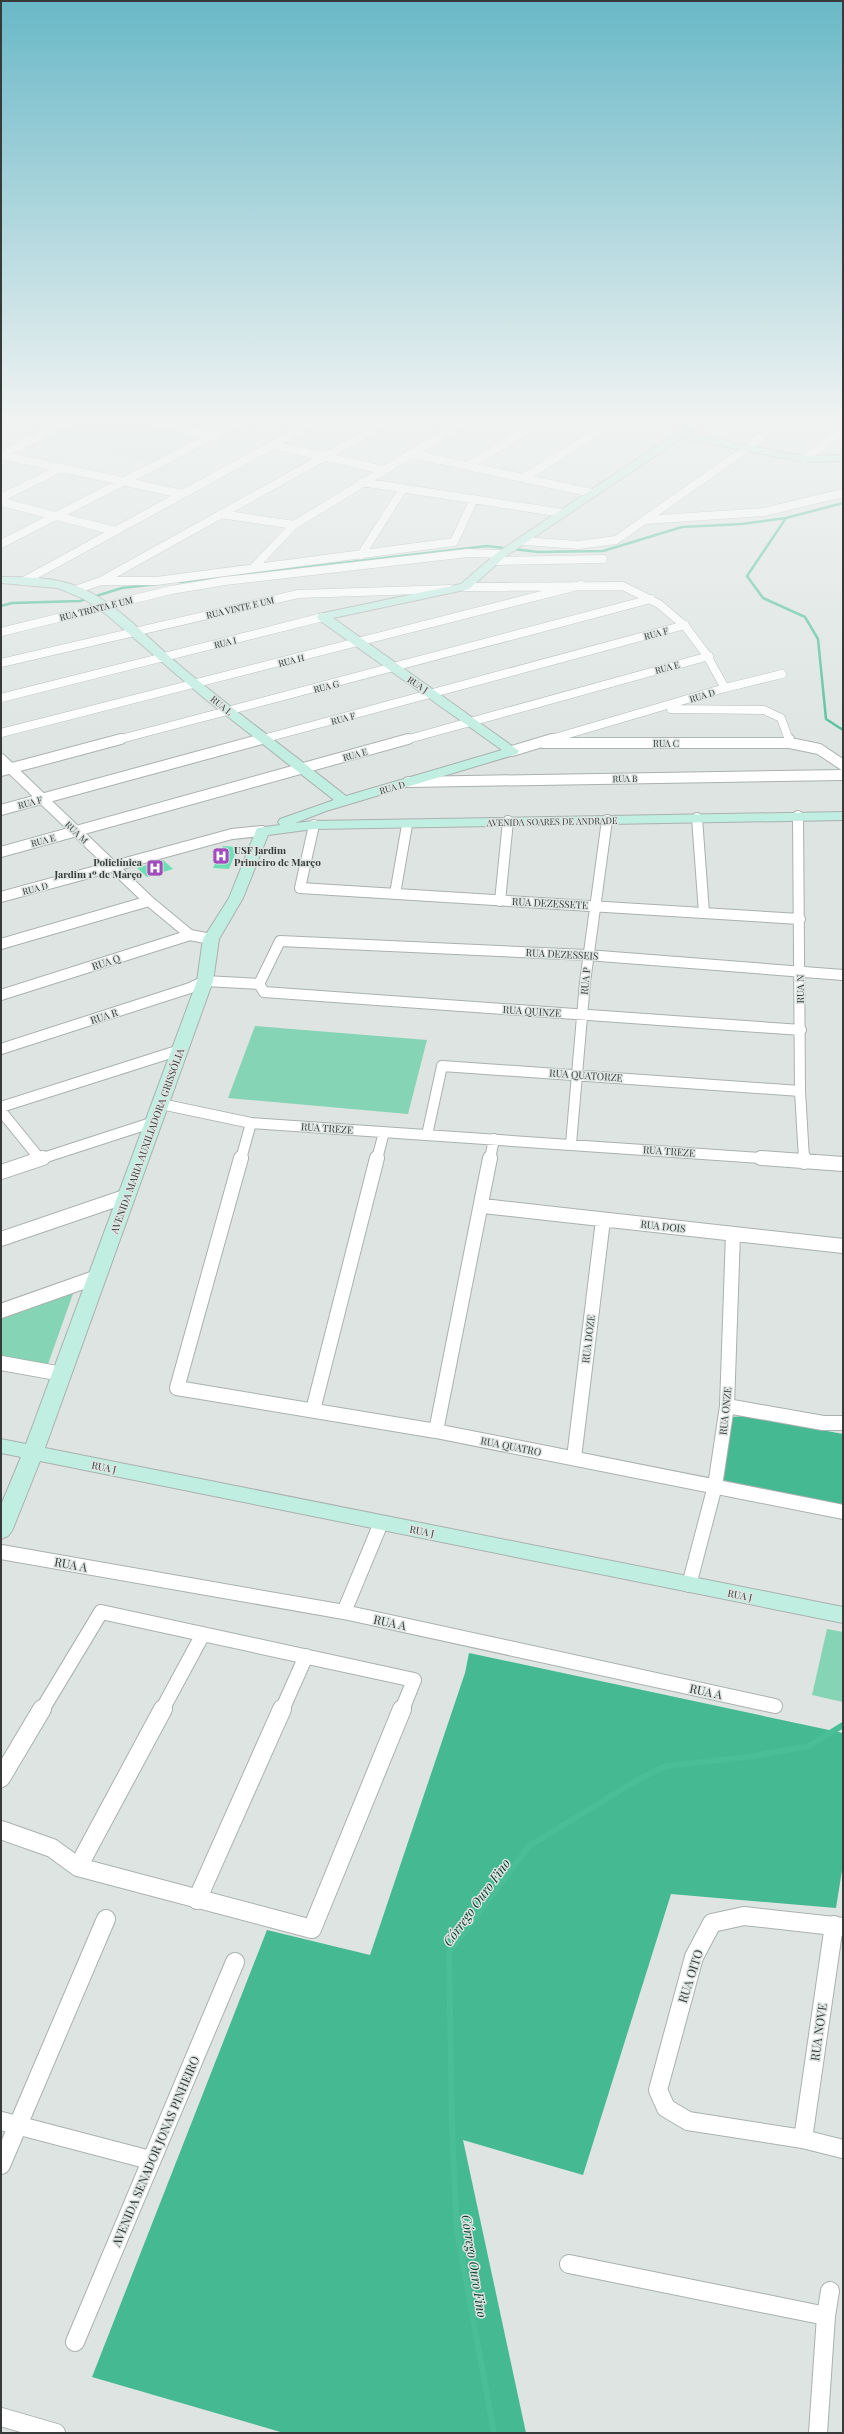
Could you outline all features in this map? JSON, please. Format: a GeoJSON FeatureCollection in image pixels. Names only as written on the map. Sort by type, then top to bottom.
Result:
{"type":"FeatureCollection","features":[{"type":"Feature","properties":{"kind":"street"},"geometry":{"type":"LineString","coordinates":[[1,544],[19,535]]}},
{"type":"Feature","properties":{"kind":"street"},"geometry":{"type":"LineString","coordinates":[[24,581],[108,535]]}},
{"type":"Feature","properties":{"kind":"street"},"geometry":{"type":"LineString","coordinates":[[75,590],[101,581],[184,535]]}},
{"type":"Feature","properties":{"kind":"street"},"geometry":{"type":"LineString","coordinates":[[253,568],[285,535]]}},
{"type":"Feature","properties":{"kind":"street"},"geometry":{"type":"LineString","coordinates":[[361,555],[374,535]]}},
{"type":"Feature","properties":{"kind":"street"},"geometry":{"type":"LineString","coordinates":[[101,581],[156,581],[361,555],[454,542],[457,535]]}},
{"type":"Feature","properties":{"kind":"street"},"geometry":{"type":"LineString","coordinates":[[465,587],[501,555],[533,535]]}},
{"type":"Feature","properties":{"kind":"street"},"geometry":{"type":"LineString","coordinates":[[523,542],[578,545],[598,544],[616,540],[624,535]]}},
{"type":"Feature","properties":{"kind":"street","name":"RUA TRINTA E UM"},"geometry":{"type":"LineString","coordinates":[[1,632],[94,601],[225,581],[468,553],[603,559]]}},
{"type":"Feature","properties":{"kind":"street","name":"RUA L"},"geometry":{"type":"LineString","coordinates":[[1,580],[24,581],[75,590],[94,601],[134,631],[163,658],[344,801]]}},
{"type":"Feature","properties":{"kind":"street","name":"RUA VINTE E UM"},"geometry":{"type":"LineString","coordinates":[[1,663],[278,598],[315,592],[450,589],[465,587],[581,585],[623,586],[651,599],[682,620],[709,656],[725,688]]}},
{"type":"Feature","properties":{"kind":"street","name":"RUA H"},"geometry":{"type":"LineString","coordinates":[[1,733],[581,585]]}},
{"type":"Feature","properties":{"kind":"street","name":"RUA I"},"geometry":{"type":"LineString","coordinates":[[1,698],[323,617],[450,589]]}},
{"type":"Feature","properties":{"kind":"street","name":"RUA G"},"geometry":{"type":"LineString","coordinates":[[6,770],[651,599]]}},
{"type":"Feature","properties":{"kind":"street","name":"RUA J"},"geometry":{"type":"LineString","coordinates":[[323,617],[472,721],[512,752]]}},
{"type":"Feature","properties":{"kind":"street","name":"RUA F"},"geometry":{"type":"LineString","coordinates":[[1,810],[685,625]]}},
{"type":"Feature","properties":{"kind":"street","name":"RUA E"},"geometry":{"type":"LineString","coordinates":[[1,852],[709,656]]}},
{"type":"Feature","properties":{"kind":"street","name":"RUA D"},"geometry":{"type":"LineString","coordinates":[[1,897],[114,868],[232,834],[262,831],[321,808],[344,801],[660,709],[725,688],[782,674]]}},
{"type":"Feature","properties":{"kind":"street"},"geometry":{"type":"LineString","coordinates":[[660,709],[764,710],[781,718],[790,743],[816,746],[830,753],[843,765]]}},
{"type":"Feature","properties":{"kind":"street","name":"RUA C"},"geometry":{"type":"LineString","coordinates":[[543,743],[790,743]]}},
{"type":"Feature","properties":{"kind":"street","name":"RUA M"},"geometry":{"type":"LineString","coordinates":[[1,759],[6,770],[43,799],[149,901],[190,935]]}},
{"type":"Feature","properties":{"kind":"street","name":"RUA B"},"geometry":{"type":"LineString","coordinates":[[407,782],[843,775]]}},
{"type":"Feature","properties":{"kind":"street","name":"RUA N"},"geometry":{"type":"LineString","coordinates":[[798,816],[800,919],[800,1091],[804,1162]]}},
{"type":"Feature","properties":{"kind":"street","name":"AVENIDA SOARES DE ANDRADE"},"geometry":{"type":"LineString","coordinates":[[262,831],[314,825],[843,816]]}},
{"type":"Feature","properties":{"kind":"street"},"geometry":{"type":"LineString","coordinates":[[697,818],[704,913]]}},
{"type":"Feature","properties":{"kind":"street","name":"RUA P"},"geometry":{"type":"LineString","coordinates":[[571,1144],[575,1074],[587,955],[607,820]]}},
{"type":"Feature","properties":{"kind":"street"},"geometry":{"type":"LineString","coordinates":[[500,901],[508,821]]}},
{"type":"Feature","properties":{"kind":"street"},"geometry":{"type":"LineString","coordinates":[[395,894],[407,824]]}},
{"type":"Feature","properties":{"kind":"street","name":"RUA DEZESSETE"},"geometry":{"type":"LineString","coordinates":[[314,825],[300,888],[800,919]]}},
{"type":"Feature","properties":{"kind":"street","name":"AVENIDA MARIA AUXILIADORA GRISSÓLIA"},"geometry":{"type":"LineString","coordinates":[[33,1452],[205,981],[211,939],[236,898],[262,831]]}},
{"type":"Feature","properties":{"kind":"street"},"geometry":{"type":"LineString","coordinates":[[1,944],[149,901]]}},
{"type":"Feature","properties":{"kind":"street","name":"RUA Q"},"geometry":{"type":"LineString","coordinates":[[1,995],[190,935],[211,939]]}},
{"type":"Feature","properties":{"kind":"street","name":"RUA DEZESSEIS"},"geometry":{"type":"LineString","coordinates":[[261,988],[280,941],[587,955],[800,973],[843,975]]}},
{"type":"Feature","properties":{"kind":"street","name":"RUA QUINZE"},"geometry":{"type":"LineString","coordinates":[[205,981],[261,988],[800,1030]]}},
{"type":"Feature","properties":{"kind":"street","name":"RUA R"},"geometry":{"type":"LineString","coordinates":[[1,1049],[190,988],[205,981]]}},
{"type":"Feature","properties":{"kind":"street"},"geometry":{"type":"LineString","coordinates":[[1,1107],[180,1050]]}},
{"type":"Feature","properties":{"kind":"street","name":"RUA QUATORZE"},"geometry":{"type":"LineString","coordinates":[[427,1135],[442,1066],[575,1074],[800,1091]]}},
{"type":"Feature","properties":{"kind":"street","name":"RUA TREZE"},"geometry":{"type":"LineString","coordinates":[[160,1104],[252,1123],[843,1164]]}},
{"type":"Feature","properties":{"kind":"street"},"geometry":{"type":"LineString","coordinates":[[1,1111],[40,1159]]}},
{"type":"Feature","properties":{"kind":"street"},"geometry":{"type":"LineString","coordinates":[[1,1172],[154,1122]]}},
{"type":"Feature","properties":{"kind":"street","name":"RUA QUATRO"},"geometry":{"type":"LineString","coordinates":[[252,1123],[176,1388],[436,1431],[843,1512]]}},
{"type":"Feature","properties":{"kind":"street"},"geometry":{"type":"LineString","coordinates":[[313,1410],[384,1132]]}},
{"type":"Feature","properties":{"kind":"street"},"geometry":{"type":"LineString","coordinates":[[436,1431],[483,1206],[494,1139]]}},
{"type":"Feature","properties":{"kind":"street"},"geometry":{"type":"LineString","coordinates":[[1,1239],[127,1196]]}},
{"type":"Feature","properties":{"kind":"street","name":"RUA DOIS"},"geometry":{"type":"LineString","coordinates":[[483,1206],[843,1246]]}},
{"type":"Feature","properties":{"kind":"street","name":"RUA DOZE"},"geometry":{"type":"LineString","coordinates":[[574,1458],[603,1220]]}},
{"type":"Feature","properties":{"kind":"street","name":"RUA ONZE"},"geometry":{"type":"LineString","coordinates":[[689,1585],[715,1486],[728,1406],[733,1234]]}},
{"type":"Feature","properties":{"kind":"street"},"geometry":{"type":"LineString","coordinates":[[1,1311],[97,1277]]}},
{"type":"Feature","properties":{"kind":"street"},"geometry":{"type":"LineString","coordinates":[[1,1363],[62,1374]]}},
{"type":"Feature","properties":{"kind":"street"},"geometry":{"type":"LineString","coordinates":[[728,1406],[823,1423],[843,1423]]}},
{"type":"Feature","properties":{"kind":"street","name":"RUA J"},"geometry":{"type":"LineString","coordinates":[[1,1446],[843,1615]]}},
{"type":"Feature","properties":{"kind":"street"},"geometry":{"type":"LineString","coordinates":[[1,1531],[33,1452]]}},
{"type":"Feature","properties":{"kind":"street"},"geometry":{"type":"LineString","coordinates":[[344,1612],[381,1523]]}},
{"type":"Feature","properties":{"kind":"street","name":"RUA A"},"geometry":{"type":"LineString","coordinates":[[1,1552],[344,1612],[776,1706]]}},
{"type":"Feature","properties":{"kind":"street"},"geometry":{"type":"LineString","coordinates":[[1,1778],[101,1612],[414,1680],[312,1929],[197,1900],[78,1867],[64,1854],[42,1843],[1,1830]]}},
{"type":"Feature","properties":{"kind":"street"},"geometry":{"type":"LineString","coordinates":[[78,1867],[203,1634]]}},
{"type":"Feature","properties":{"kind":"street"},"geometry":{"type":"LineString","coordinates":[[197,1900],[306,1656]]}},
{"type":"Feature","properties":{"kind":"street","name":"RUA OITO"},"geometry":{"type":"LineString","coordinates":[[803,2139],[688,2120],[666,2108],[658,2090],[694,1957],[712,1923],[744,1916],[838,1926]]}},
{"type":"Feature","properties":{"kind":"street"},"geometry":{"type":"LineString","coordinates":[[1,2165],[9,2124],[106,1920]]}},
{"type":"Feature","properties":{"kind":"street","name":"RUA NOVE"},"geometry":{"type":"LineString","coordinates":[[803,2139],[838,1926]]}},
{"type":"Feature","properties":{"kind":"street","name":"AVENIDA SENADOR JONAS PINHEIRO"},"geometry":{"type":"LineString","coordinates":[[75,2342],[150,2160],[235,1962]]}},
{"type":"Feature","properties":{"kind":"street"},"geometry":{"type":"LineString","coordinates":[[9,2124],[150,2160]]}},
{"type":"Feature","properties":{"kind":"street"},"geometry":{"type":"LineString","coordinates":[[803,2139],[843,2149]]}},
{"type":"Feature","properties":{"kind":"street"},"geometry":{"type":"LineString","coordinates":[[569,2264],[826,2316]]}},
{"type":"Feature","properties":{"kind":"street"},"geometry":{"type":"LineString","coordinates":[[818,2433],[826,2316],[830,2291]]}},
{"type":"Feature","properties":{"kind":"street"},"geometry":{"type":"LineString","coordinates":[[1,2417],[56,2433]]}},
{"type":"Feature","properties":{"kind":"green space"},"geometry":{"type":"Polygon","coordinates":[[[255,1026],[427,1040],[408,1114],[228,1098],[255,1026]]]}},
{"type":"Feature","properties":{"kind":"green space"},"geometry":{"type":"Polygon","coordinates":[[[75,1288],[47,1367],[1,1359],[1,1314],[75,1288]]]}},
{"type":"Feature","properties":{"kind":"green space"},"geometry":{"type":"Polygon","coordinates":[[[745,1416],[843,1434],[843,1507],[723,1484],[732,1417],[745,1416]]]}},
{"type":"Feature","properties":{"kind":"green space"},"geometry":{"type":"Polygon","coordinates":[[[827,1629],[843,1632],[843,1702],[812,1695],[827,1629]]]}},
{"type":"Feature","properties":{"kind":"green space"},"geometry":{"type":"Polygon","coordinates":[[[469,1653],[843,1733],[843,1864],[836,1908],[671,1894],[583,2175],[463,2140],[526,2433],[284,2433],[92,2377],[267,1930],[370,1955],[465,1673],[469,1653]]]}},
{"type":"Feature","properties":{"kind":"building","name":"USF Jardim Primeiro de Março"},"geometry":{"type":"Polygon","coordinates":[[[223,846],[238,847],[229,869],[213,868],[223,846]]]}},
{"type":"Feature","properties":{"kind":"building","name":"Policlínica Jardim 1º de Março"},"geometry":{"type":"Polygon","coordinates":[[[163,860],[173,869],[147,877],[137,868],[163,860]]]}},
{"type":"Feature","properties":{"kind":"waterway"},"geometry":{"type":"LineString","coordinates":[[180,582],[487,546],[539,552],[603,551],[657,535]]}},
{"type":"Feature","properties":{"kind":"waterway"},"geometry":{"type":"LineString","coordinates":[[775,535],[747,576],[763,598],[805,617],[818,639],[826,719],[843,730]]}},
{"type":"Feature","properties":{"kind":"waterway"},"geometry":{"type":"LineString","coordinates":[[1,606],[12,603],[80,601],[122,588],[157,584]]}},
{"type":"Feature","properties":{"kind":"waterway","name":"Córrego Ouro Fino"},"geometry":{"type":"LineString","coordinates":[[494,2433],[457,2231],[452,2127],[449,1952],[529,1846],[639,1779],[665,1766],[748,1757],[809,1746],[843,1725]]}},
{"type":"Feature","properties":{"kind":"place","name":"USF Jardim Primeiro de Março"},"geometry":{"type":"Point","coordinates":[221,856]}},
{"type":"Feature","properties":{"kind":"place","name":"Policlínica Jardim 1º de Março"},"geometry":{"type":"Point","coordinates":[155,868]}}]}
